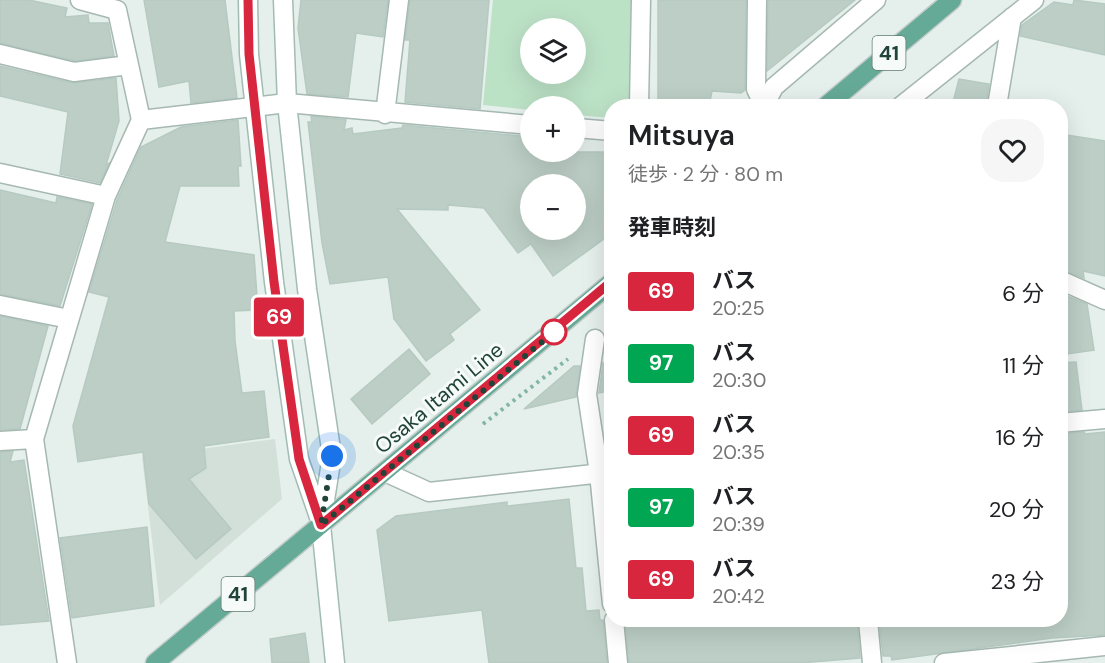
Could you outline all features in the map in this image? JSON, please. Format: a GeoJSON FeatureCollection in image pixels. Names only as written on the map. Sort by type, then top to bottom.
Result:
{"type":"FeatureCollection","features":[{"type":"Feature","properties":{"kind":"main road","name":"41"},"geometry":{"type":"LineString","coordinates":[[833,99],[952,0]]}},
{"type":"Feature","properties":{"kind":"main road","name":"Osaka Itami Line"},"geometry":{"type":"LineString","coordinates":[[155,663],[604,289]]}},
{"type":"Feature","properties":{"kind":"street"},"geometry":{"type":"LineString","coordinates":[[67,663],[34,439],[105,196],[141,120],[117,9],[80,0]]}},
{"type":"Feature","properties":{"kind":"street"},"geometry":{"type":"LineString","coordinates":[[248,0],[249,54],[274,282],[299,459],[321,525],[335,663]]}},
{"type":"Feature","properties":{"kind":"street"},"geometry":{"type":"LineString","coordinates":[[283,0],[287,103],[307,289],[332,456],[321,525]]}},
{"type":"Feature","properties":{"kind":"street"},"geometry":{"type":"LineString","coordinates":[[385,114],[399,0]]}},
{"type":"Feature","properties":{"kind":"street"},"geometry":{"type":"LineString","coordinates":[[639,99],[641,0]]}},
{"type":"Feature","properties":{"kind":"street"},"geometry":{"type":"LineString","coordinates":[[757,0],[756,88],[761,99]]}},
{"type":"Feature","properties":{"kind":"street"},"geometry":{"type":"LineString","coordinates":[[768,99],[774,87],[876,0]]}},
{"type":"Feature","properties":{"kind":"street"},"geometry":{"type":"LineString","coordinates":[[910,99],[1034,0]]}},
{"type":"Feature","properties":{"kind":"street"},"geometry":{"type":"LineString","coordinates":[[998,99],[1012,17]]}},
{"type":"Feature","properties":{"kind":"street"},"geometry":{"type":"LineString","coordinates":[[0,54],[74,72],[129,65]]}},
{"type":"Feature","properties":{"kind":"street"},"geometry":{"type":"LineString","coordinates":[[141,120],[256,109],[287,103],[385,114],[520,123]]}},
{"type":"Feature","properties":{"kind":"street"},"geometry":{"type":"LineString","coordinates":[[586,129],[604,130]]}},
{"type":"Feature","properties":{"kind":"street"},"geometry":{"type":"LineString","coordinates":[[0,173],[105,196]]}},
{"type":"Feature","properties":{"kind":"street"},"geometry":{"type":"LineString","coordinates":[[1068,284],[1105,300]]}},
{"type":"Feature","properties":{"kind":"street"},"geometry":{"type":"LineString","coordinates":[[0,305],[69,319]]}},
{"type":"Feature","properties":{"kind":"street"},"geometry":{"type":"LineString","coordinates":[[595,339],[587,394],[604,464]]}},
{"type":"Feature","properties":{"kind":"street"},"geometry":{"type":"LineString","coordinates":[[1068,422],[1105,419]]}},
{"type":"Feature","properties":{"kind":"street"},"geometry":{"type":"LineString","coordinates":[[0,441],[34,439]]}},
{"type":"Feature","properties":{"kind":"street"},"geometry":{"type":"LineString","coordinates":[[385,472],[429,492],[604,472]]}},
{"type":"Feature","properties":{"kind":"street"},"geometry":{"type":"LineString","coordinates":[[615,627],[618,663]]}},
{"type":"Feature","properties":{"kind":"street"},"geometry":{"type":"LineString","coordinates":[[869,627],[872,663]]}},
{"type":"Feature","properties":{"kind":"street"},"geometry":{"type":"LineString","coordinates":[[944,663],[1105,646]]}},
{"type":"Feature","properties":{"kind":"shaded area"},"geometry":{"type":"Polygon","coordinates":[[[275,439],[282,499],[160,605],[142,457],[275,439]]]}},
{"type":"Feature","properties":{"kind":"green space"},"geometry":{"type":"Polygon","coordinates":[[[493,0],[634,0],[631,99],[604,99],[604,117],[586,116],[586,96],[520,96],[520,109],[483,105],[493,0]]]}},
{"type":"Feature","properties":{"kind":"building"},"geometry":{"type":"Polygon","coordinates":[[[0,0],[29,0],[67,8],[65,17],[88,15],[89,23],[108,23],[114,56],[75,61],[0,43],[0,0]]]}},
{"type":"Feature","properties":{"kind":"building"},"geometry":{"type":"Polygon","coordinates":[[[144,0],[225,0],[237,98],[191,103],[189,81],[159,87],[144,0]]]}},
{"type":"Feature","properties":{"kind":"building"},"geometry":{"type":"Polygon","coordinates":[[[301,0],[388,0],[383,37],[356,33],[348,97],[307,94],[298,28],[301,0]]]}},
{"type":"Feature","properties":{"kind":"building"},"geometry":{"type":"Polygon","coordinates":[[[410,0],[489,0],[480,109],[405,102],[410,40],[405,40],[410,0]]]}},
{"type":"Feature","properties":{"kind":"building"},"geometry":{"type":"Polygon","coordinates":[[[658,0],[746,0],[745,90],[741,93],[712,91],[710,99],[658,99],[658,0]]]}},
{"type":"Feature","properties":{"kind":"building"},"geometry":{"type":"Polygon","coordinates":[[[768,0],[855,0],[767,71],[768,0]]]}},
{"type":"Feature","properties":{"kind":"building"},"geometry":{"type":"Polygon","coordinates":[[[1074,0],[1105,4],[1105,55],[1020,36],[1022,25],[1054,2],[1073,5],[1074,0]]]}},
{"type":"Feature","properties":{"kind":"building"},"geometry":{"type":"Polygon","coordinates":[[[0,66],[72,83],[116,78],[119,121],[106,165],[109,163],[100,183],[60,174],[68,112],[0,96],[0,66]]]}},
{"type":"Feature","properties":{"kind":"building"},"geometry":{"type":"Polygon","coordinates":[[[959,79],[989,84],[987,99],[954,99],[959,79]]]}},
{"type":"Feature","properties":{"kind":"building"},"geometry":{"type":"Polygon","coordinates":[[[311,116],[346,120],[344,130],[352,128],[353,134],[402,128],[403,125],[520,136],[520,162],[586,162],[586,152],[604,152],[604,239],[553,276],[531,244],[518,253],[484,208],[448,205],[448,210],[397,209],[480,310],[450,334],[454,340],[426,361],[394,319],[388,277],[330,284],[322,243],[308,122],[312,122],[311,116]]]}},
{"type":"Feature","properties":{"kind":"building"},"geometry":{"type":"Polygon","coordinates":[[[238,120],[241,166],[238,166],[239,186],[180,186],[165,242],[254,255],[258,310],[234,311],[235,341],[242,393],[264,391],[269,437],[204,446],[206,468],[189,479],[231,529],[196,559],[149,504],[143,452],[78,462],[73,426],[109,297],[89,292],[117,200],[141,147],[181,127],[238,120]]]}},
{"type":"Feature","properties":{"kind":"building"},"geometry":{"type":"Polygon","coordinates":[[[1068,135],[1105,141],[1105,276],[1083,271],[1084,278],[1068,272],[1068,135]]]}},
{"type":"Feature","properties":{"kind":"building"},"geometry":{"type":"Polygon","coordinates":[[[0,190],[56,203],[57,197],[92,204],[60,306],[0,294],[0,190]]]}},
{"type":"Feature","properties":{"kind":"building"},"geometry":{"type":"Polygon","coordinates":[[[1068,296],[1087,304],[1094,350],[1068,354],[1068,296]]]}},
{"type":"Feature","properties":{"kind":"building"},"geometry":{"type":"Polygon","coordinates":[[[0,316],[48,326],[20,429],[0,430],[0,316]]]}},
{"type":"Feature","properties":{"kind":"building"},"geometry":{"type":"Polygon","coordinates":[[[409,349],[430,374],[372,424],[351,399],[409,349]]]}},
{"type":"Feature","properties":{"kind":"building"},"geometry":{"type":"Polygon","coordinates":[[[1068,362],[1076,362],[1082,410],[1068,411],[1068,362]]]}},
{"type":"Feature","properties":{"kind":"building"},"geometry":{"type":"Polygon","coordinates":[[[603,363],[604,392],[599,393],[603,363]]]}},
{"type":"Feature","properties":{"kind":"building"},"geometry":{"type":"Polygon","coordinates":[[[574,366],[580,366],[576,397],[524,409],[574,366]]]}},
{"type":"Feature","properties":{"kind":"building"},"geometry":{"type":"Polygon","coordinates":[[[1105,432],[1105,635],[1052,638],[892,660],[891,656],[883,656],[880,627],[1068,627],[1068,433],[1105,432]]]}},
{"type":"Feature","properties":{"kind":"building"},"geometry":{"type":"Polygon","coordinates":[[[13,451],[10,462],[24,460],[49,621],[0,625],[0,452],[13,451]]]}},
{"type":"Feature","properties":{"kind":"building"},"geometry":{"type":"Polygon","coordinates":[[[569,499],[576,568],[582,568],[586,611],[599,610],[600,620],[603,620],[607,663],[489,663],[482,610],[389,621],[377,530],[396,516],[507,502],[507,506],[569,499]]]}},
{"type":"Feature","properties":{"kind":"building"},"geometry":{"type":"Polygon","coordinates":[[[147,527],[154,606],[72,618],[60,538],[147,527]]]}},
{"type":"Feature","properties":{"kind":"building"},"geometry":{"type":"Polygon","coordinates":[[[626,627],[858,627],[860,658],[800,663],[629,663],[626,627]]]}},
{"type":"Feature","properties":{"kind":"building"},"geometry":{"type":"Polygon","coordinates":[[[305,633],[309,663],[272,663],[270,639],[305,633]]]}},
{"type":"Feature","properties":{"kind":"bus line","name":"69"},"geometry":{"type":"LineString","coordinates":[[248,0],[246,15],[249,54],[274,282],[299,459],[321,525],[604,288]]}},
{"type":"Feature","properties":{"kind":"route"},"geometry":{"type":"LineString","coordinates":[[332,456],[321,525],[554,332]]}}]}
